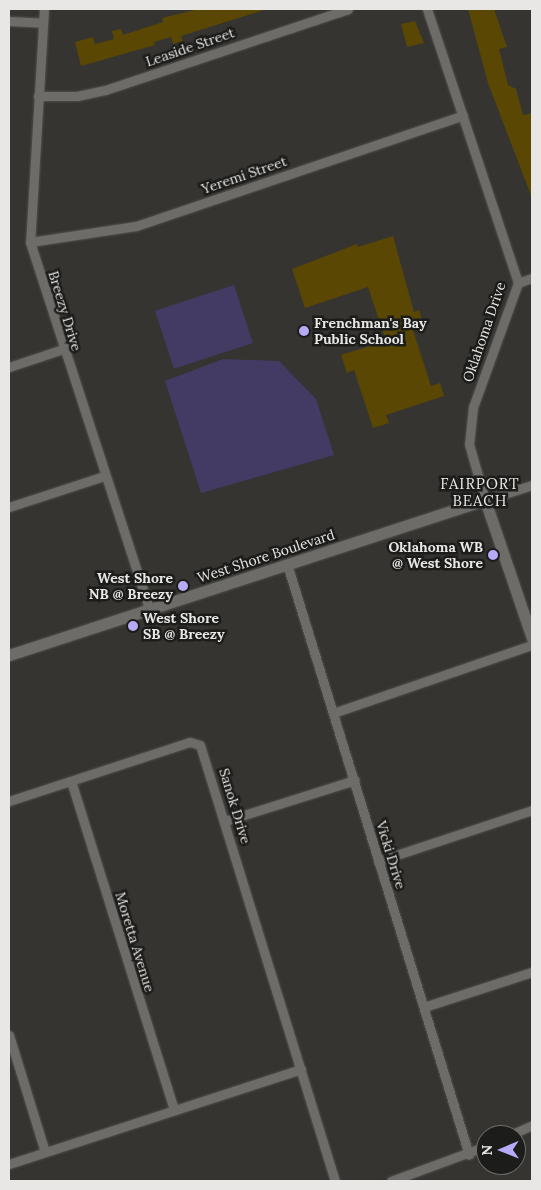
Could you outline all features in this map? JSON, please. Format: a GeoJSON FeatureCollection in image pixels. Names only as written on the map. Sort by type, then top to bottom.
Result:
{"type":"FeatureCollection","features":[{"type":"Feature","properties":{"kind":"street","name":"Breezy Drive"},"geometry":{"type":"LineString","coordinates":[[44,9],[30,242],[63,350],[149,609]]}},
{"type":"Feature","properties":{"kind":"street","name":"Leaside Street"},"geometry":{"type":"LineString","coordinates":[[38,96],[77,96],[105,90],[348,9]]}},
{"type":"Feature","properties":{"kind":"street","name":"Oklahoma Drive"},"geometry":{"type":"LineString","coordinates":[[428,9],[518,282],[469,425],[469,444],[485,500],[532,638]]}},
{"type":"Feature","properties":{"kind":"street"},"geometry":{"type":"LineString","coordinates":[[9,21],[43,23]]}},
{"type":"Feature","properties":{"kind":"street","name":"Yeremi Street"},"geometry":{"type":"LineString","coordinates":[[30,242],[136,226],[463,115]]}},
{"type":"Feature","properties":{"kind":"street"},"geometry":{"type":"LineString","coordinates":[[518,282],[532,278]]}},
{"type":"Feature","properties":{"kind":"street"},"geometry":{"type":"LineString","coordinates":[[9,367],[63,350]]}},
{"type":"Feature","properties":{"kind":"street"},"geometry":{"type":"LineString","coordinates":[[9,507],[104,476]]}},
{"type":"Feature","properties":{"kind":"street","name":"West Shore Boulevard"},"geometry":{"type":"LineString","coordinates":[[9,655],[532,484]]}},
{"type":"Feature","properties":{"kind":"street","name":"Vicki Drive"},"geometry":{"type":"LineString","coordinates":[[287,564],[355,780],[468,1155]]}},
{"type":"Feature","properties":{"kind":"street"},"geometry":{"type":"LineString","coordinates":[[333,713],[532,645]]}},
{"type":"Feature","properties":{"kind":"street","name":"Sanok Drive"},"geometry":{"type":"LineString","coordinates":[[9,802],[190,742],[200,745],[335,1181]]}},
{"type":"Feature","properties":{"kind":"street"},"geometry":{"type":"LineString","coordinates":[[225,821],[355,780]]}},
{"type":"Feature","properties":{"kind":"street","name":"Moretta Avenue"},"geometry":{"type":"LineString","coordinates":[[71,781],[174,1110]]}},
{"type":"Feature","properties":{"kind":"street"},"geometry":{"type":"LineString","coordinates":[[378,861],[532,810]]}},
{"type":"Feature","properties":{"kind":"street"},"geometry":{"type":"LineString","coordinates":[[424,1006],[532,972]]}},
{"type":"Feature","properties":{"kind":"street"},"geometry":{"type":"LineString","coordinates":[[9,1035],[45,1152]]}},
{"type":"Feature","properties":{"kind":"street"},"geometry":{"type":"LineString","coordinates":[[9,1164],[301,1069]]}},
{"type":"Feature","properties":{"kind":"street"},"geometry":{"type":"LineString","coordinates":[[391,1181],[476,1151]]}},
{"type":"Feature","properties":{"kind":"shaded area"},"geometry":{"type":"Polygon","coordinates":[[[234,285],[253,343],[174,369],[155,311],[234,285]]]}},
{"type":"Feature","properties":{"kind":"shaded area"},"geometry":{"type":"Polygon","coordinates":[[[223,359],[279,361],[316,399],[334,455],[201,493],[165,381],[223,359]]]}},
{"type":"Feature","properties":{"kind":"building"},"geometry":{"type":"Polygon","coordinates":[[[199,9],[264,10],[181,36],[183,41],[173,44],[171,37],[154,42],[155,45],[81,66],[75,42],[93,37],[95,44],[114,39],[112,31],[121,29],[123,35],[163,22],[162,18],[199,9]]]}},
{"type":"Feature","properties":{"kind":"building"},"geometry":{"type":"Polygon","coordinates":[[[468,9],[494,9],[507,47],[499,49],[508,85],[516,89],[523,115],[532,113],[532,198],[488,83],[468,9]]]}},
{"type":"Feature","properties":{"kind":"building"},"geometry":{"type":"Polygon","coordinates":[[[415,21],[424,43],[407,47],[401,24],[415,21]]]}},
{"type":"Feature","properties":{"kind":"building"},"geometry":{"type":"Polygon","coordinates":[[[393,236],[414,312],[419,310],[423,323],[412,327],[431,386],[440,383],[444,396],[386,415],[389,423],[373,428],[354,370],[347,373],[341,355],[386,341],[368,287],[305,308],[292,269],[357,244],[358,247],[393,236]]]}},
{"type":"Feature","properties":{"kind":"place","name":"Frenchman's Bay Public School"},"geometry":{"type":"Point","coordinates":[304,331]}},
{"type":"Feature","properties":{"kind":"place","name":"Oklahoma WB @ West Shore"},"geometry":{"type":"Point","coordinates":[493,555]}},
{"type":"Feature","properties":{"kind":"place","name":"West Shore NB @ Breezy"},"geometry":{"type":"Point","coordinates":[183,586]}},
{"type":"Feature","properties":{"kind":"place","name":"West Shore SB @ Breezy"},"geometry":{"type":"Point","coordinates":[133,626]}},
{"type":"Feature","properties":{"kind":"district","name":"FAIRPORT BEACH"},"geometry":{"type":"Point","coordinates":[480,492]}}]}
